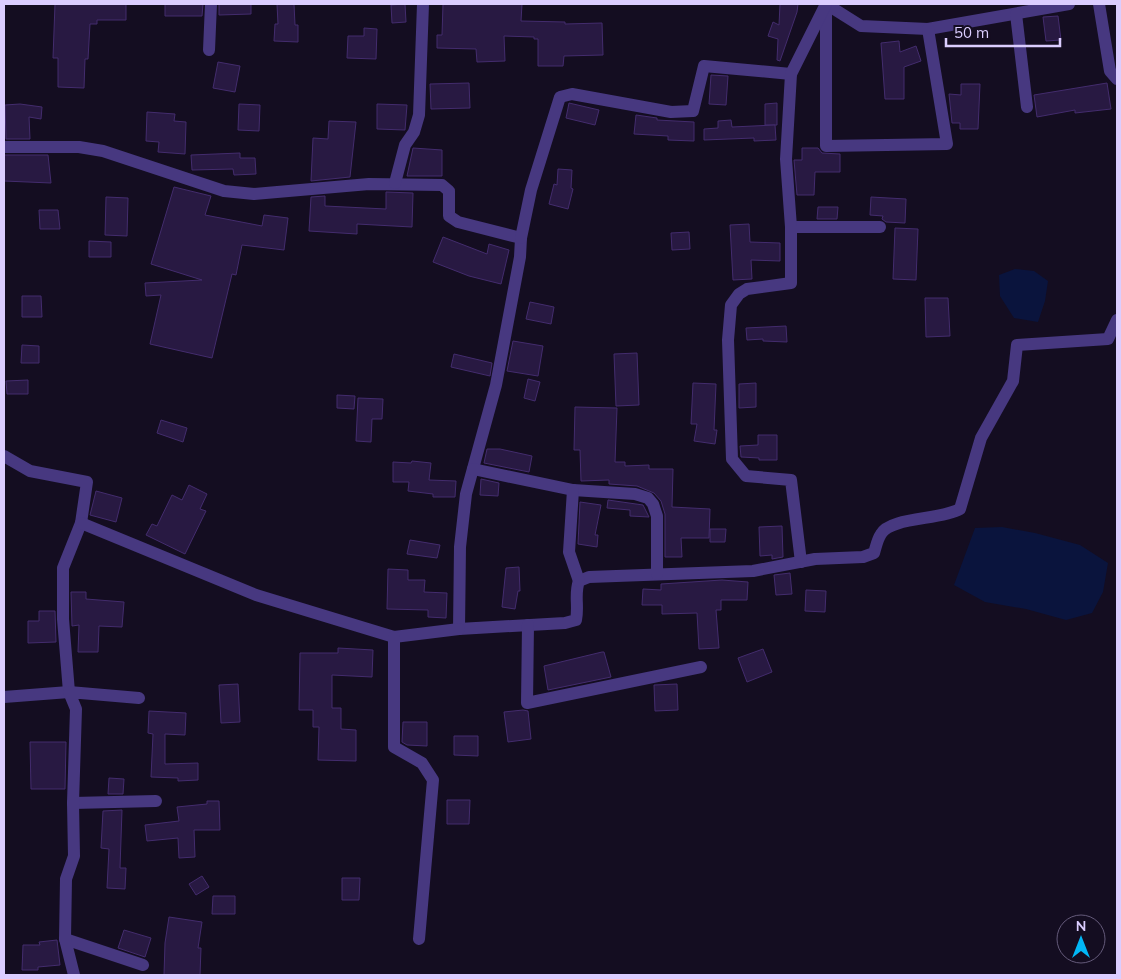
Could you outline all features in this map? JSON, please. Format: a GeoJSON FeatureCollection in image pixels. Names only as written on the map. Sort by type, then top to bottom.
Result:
{"type":"FeatureCollection","features":[{"type":"Feature","properties":{"kind":"street"},"geometry":{"type":"LineString","coordinates":[[210,50],[211,4]]}},
{"type":"Feature","properties":{"kind":"street"},"geometry":{"type":"LineString","coordinates":[[395,184],[405,145],[414,132],[419,115],[423,4]]}},
{"type":"Feature","properties":{"kind":"street"},"geometry":{"type":"LineString","coordinates":[[826,4],[861,26],[928,29],[1070,4]]}},
{"type":"Feature","properties":{"kind":"street"},"geometry":{"type":"LineString","coordinates":[[826,4],[826,146],[947,144],[928,29]]}},
{"type":"Feature","properties":{"kind":"street"},"geometry":{"type":"LineString","coordinates":[[801,562],[791,480],[746,476],[732,458],[728,340],[732,305],[739,294],[748,289],[791,283],[791,227],[786,159],[791,74],[826,4]]}},
{"type":"Feature","properties":{"kind":"street"},"geometry":{"type":"LineString","coordinates":[[1099,4],[1110,71],[1117,79]]}},
{"type":"Feature","properties":{"kind":"street"},"geometry":{"type":"LineString","coordinates":[[1016,14],[1027,107]]}},
{"type":"Feature","properties":{"kind":"street"},"geometry":{"type":"LineString","coordinates":[[459,629],[460,547],[465,503],[496,385],[520,257],[521,238],[530,190],[560,97],[572,94],[671,112],[693,111],[704,66],[791,74]]}},
{"type":"Feature","properties":{"kind":"street"},"geometry":{"type":"LineString","coordinates":[[4,148],[79,147],[103,151],[224,191],[254,194],[395,184],[442,185],[448,191],[448,216],[458,222],[521,238]]}},
{"type":"Feature","properties":{"kind":"street"},"geometry":{"type":"LineString","coordinates":[[791,227],[880,227]]}},
{"type":"Feature","properties":{"kind":"street"},"geometry":{"type":"LineString","coordinates":[[579,581],[589,577],[753,571],[815,559],[863,557],[874,553],[881,534],[888,526],[950,515],[960,509],[981,438],[1013,381],[1017,345],[1108,338],[1117,320]]}},
{"type":"Feature","properties":{"kind":"street"},"geometry":{"type":"LineString","coordinates":[[4,456],[30,471],[87,482],[81,523],[63,568],[63,619],[69,692],[76,709],[73,803],[74,856],[66,879],[65,939],[74,975]]}},
{"type":"Feature","properties":{"kind":"street"},"geometry":{"type":"LineString","coordinates":[[473,469],[573,490],[635,494],[648,498],[654,504],[658,516],[658,574]]}},
{"type":"Feature","properties":{"kind":"street"},"geometry":{"type":"LineString","coordinates":[[81,523],[256,595],[394,636],[576,620],[578,609],[576,590],[579,581],[569,552],[573,490]]}},
{"type":"Feature","properties":{"kind":"street"},"geometry":{"type":"LineString","coordinates":[[528,625],[527,703],[701,667]]}},
{"type":"Feature","properties":{"kind":"street"},"geometry":{"type":"LineString","coordinates":[[394,636],[394,747],[422,763],[433,780],[419,939]]}},
{"type":"Feature","properties":{"kind":"street"},"geometry":{"type":"LineString","coordinates":[[4,696],[69,692],[139,698]]}},
{"type":"Feature","properties":{"kind":"street"},"geometry":{"type":"LineString","coordinates":[[73,803],[156,801]]}},
{"type":"Feature","properties":{"kind":"street"},"geometry":{"type":"LineString","coordinates":[[65,939],[143,965]]}},
{"type":"Feature","properties":{"kind":"shaded area"},"geometry":{"type":"Polygon","coordinates":[[[1015,269],[1034,271],[1048,281],[1045,301],[1038,322],[1014,318],[1000,296],[999,275],[1015,269]]]}},
{"type":"Feature","properties":{"kind":"shaded area"},"geometry":{"type":"Polygon","coordinates":[[[1002,527],[1035,533],[1080,545],[1108,563],[1103,592],[1092,613],[1066,620],[1026,609],[985,602],[954,585],[975,528],[1002,527]]]}},
{"type":"Feature","properties":{"kind":"building"},"geometry":{"type":"Polygon","coordinates":[[[55,4],[126,4],[126,20],[97,20],[97,24],[90,24],[88,59],[85,59],[84,88],[58,87],[58,58],[53,58],[55,4]]]}},
{"type":"Feature","properties":{"kind":"building"},"geometry":{"type":"Polygon","coordinates":[[[165,4],[203,4],[202,16],[165,16],[165,4]]]}},
{"type":"Feature","properties":{"kind":"building"},"geometry":{"type":"Polygon","coordinates":[[[219,4],[251,4],[251,14],[219,15],[219,4]]]}},
{"type":"Feature","properties":{"kind":"building"},"geometry":{"type":"Polygon","coordinates":[[[277,4],[294,4],[295,25],[298,25],[298,42],[274,41],[275,24],[278,24],[277,4]]]}},
{"type":"Feature","properties":{"kind":"building"},"geometry":{"type":"Polygon","coordinates":[[[405,4],[406,22],[392,23],[391,5],[405,4]]]}},
{"type":"Feature","properties":{"kind":"building"},"geometry":{"type":"Polygon","coordinates":[[[443,4],[522,4],[521,21],[565,22],[565,24],[602,23],[603,55],[564,56],[563,66],[538,66],[538,39],[534,39],[534,37],[504,36],[505,61],[477,62],[476,49],[437,48],[437,35],[442,35],[443,4]]]}},
{"type":"Feature","properties":{"kind":"building"},"geometry":{"type":"Polygon","coordinates":[[[780,4],[798,4],[780,61],[777,60],[778,39],[768,36],[773,22],[779,25],[780,4]]]}},
{"type":"Feature","properties":{"kind":"building"},"geometry":{"type":"Polygon","coordinates":[[[1058,16],[1061,40],[1046,41],[1043,17],[1058,16]]]}},
{"type":"Feature","properties":{"kind":"building"},"geometry":{"type":"Polygon","coordinates":[[[364,28],[377,29],[376,59],[347,58],[348,36],[364,36],[364,28]]]}},
{"type":"Feature","properties":{"kind":"building"},"geometry":{"type":"Polygon","coordinates":[[[899,41],[900,52],[916,46],[921,61],[904,67],[904,99],[885,99],[881,43],[899,41]]]}},
{"type":"Feature","properties":{"kind":"building"},"geometry":{"type":"Polygon","coordinates":[[[218,62],[240,66],[235,92],[213,88],[218,62]]]}},
{"type":"Feature","properties":{"kind":"building"},"geometry":{"type":"Polygon","coordinates":[[[711,75],[728,76],[726,105],[709,104],[711,75]]]}},
{"type":"Feature","properties":{"kind":"building"},"geometry":{"type":"Polygon","coordinates":[[[469,83],[470,108],[431,109],[430,84],[469,83]]]}},
{"type":"Feature","properties":{"kind":"building"},"geometry":{"type":"Polygon","coordinates":[[[1107,83],[1111,109],[1075,113],[1075,110],[1037,117],[1034,95],[1107,83]]]}},
{"type":"Feature","properties":{"kind":"building"},"geometry":{"type":"Polygon","coordinates":[[[961,84],[980,84],[978,129],[960,129],[960,123],[952,123],[949,94],[961,95],[961,84]]]}},
{"type":"Feature","properties":{"kind":"building"},"geometry":{"type":"Polygon","coordinates":[[[569,103],[599,110],[595,125],[566,118],[569,103]]]}},
{"type":"Feature","properties":{"kind":"building"},"geometry":{"type":"Polygon","coordinates":[[[777,103],[777,125],[765,125],[765,104],[777,103]]]}},
{"type":"Feature","properties":{"kind":"building"},"geometry":{"type":"Polygon","coordinates":[[[20,104],[42,107],[41,119],[29,117],[30,139],[6,139],[5,105],[20,104]]]}},
{"type":"Feature","properties":{"kind":"building"},"geometry":{"type":"Polygon","coordinates":[[[239,104],[260,105],[259,131],[238,130],[239,104]]]}},
{"type":"Feature","properties":{"kind":"building"},"geometry":{"type":"Polygon","coordinates":[[[377,104],[407,105],[405,130],[377,129],[377,104]]]}},
{"type":"Feature","properties":{"kind":"building"},"geometry":{"type":"Polygon","coordinates":[[[147,112],[175,114],[174,121],[186,122],[185,154],[158,152],[159,142],[146,141],[147,112]]]}},
{"type":"Feature","properties":{"kind":"building"},"geometry":{"type":"Polygon","coordinates":[[[636,115],[657,118],[657,120],[694,122],[694,141],[668,140],[668,136],[634,134],[636,115]]]}},
{"type":"Feature","properties":{"kind":"building"},"geometry":{"type":"Polygon","coordinates":[[[731,120],[732,127],[775,125],[776,140],[754,141],[754,138],[704,140],[704,129],[718,128],[718,121],[731,120]]]}},
{"type":"Feature","properties":{"kind":"building"},"geometry":{"type":"Polygon","coordinates":[[[329,121],[356,122],[350,177],[311,181],[313,138],[328,139],[329,121]]]}},
{"type":"Feature","properties":{"kind":"building"},"geometry":{"type":"Polygon","coordinates":[[[413,148],[442,150],[442,176],[407,176],[413,148]]]}},
{"type":"Feature","properties":{"kind":"building"},"geometry":{"type":"Polygon","coordinates":[[[802,148],[818,148],[822,153],[840,154],[840,172],[815,172],[814,195],[797,195],[794,160],[802,160],[802,148]]]}},
{"type":"Feature","properties":{"kind":"building"},"geometry":{"type":"Polygon","coordinates":[[[240,153],[240,158],[255,158],[256,174],[234,175],[233,169],[192,170],[191,155],[240,153]]]}},
{"type":"Feature","properties":{"kind":"building"},"geometry":{"type":"Polygon","coordinates":[[[4,155],[48,155],[51,183],[4,181],[4,155]]]}},
{"type":"Feature","properties":{"kind":"building"},"geometry":{"type":"Polygon","coordinates":[[[558,169],[572,170],[571,188],[573,189],[568,209],[549,204],[554,184],[557,185],[558,169]]]}},
{"type":"Feature","properties":{"kind":"building"},"geometry":{"type":"Polygon","coordinates":[[[174,187],[211,196],[205,215],[262,226],[264,215],[288,218],[284,250],[242,245],[236,275],[232,274],[212,358],[150,344],[161,295],[146,296],[145,283],[202,280],[151,264],[174,187]]]}},
{"type":"Feature","properties":{"kind":"building"},"geometry":{"type":"Polygon","coordinates":[[[386,192],[413,193],[412,227],[357,224],[357,234],[309,231],[311,197],[325,196],[325,206],[386,209],[386,192]]]}},
{"type":"Feature","properties":{"kind":"building"},"geometry":{"type":"Polygon","coordinates":[[[106,197],[128,198],[127,236],[105,235],[106,197]]]}},
{"type":"Feature","properties":{"kind":"building"},"geometry":{"type":"Polygon","coordinates":[[[871,197],[906,199],[905,223],[886,222],[882,219],[883,216],[870,215],[871,197]]]}},
{"type":"Feature","properties":{"kind":"building"},"geometry":{"type":"Polygon","coordinates":[[[818,207],[838,207],[837,219],[817,219],[818,207]]]}},
{"type":"Feature","properties":{"kind":"building"},"geometry":{"type":"Polygon","coordinates":[[[39,210],[58,210],[60,229],[40,229],[39,210]]]}},
{"type":"Feature","properties":{"kind":"building"},"geometry":{"type":"Polygon","coordinates":[[[749,224],[750,242],[780,243],[780,261],[751,260],[752,279],[733,280],[730,225],[749,224]]]}},
{"type":"Feature","properties":{"kind":"building"},"geometry":{"type":"Polygon","coordinates":[[[895,228],[918,229],[916,280],[893,279],[895,228]]]}},
{"type":"Feature","properties":{"kind":"building"},"geometry":{"type":"Polygon","coordinates":[[[689,232],[690,249],[672,250],[671,233],[689,232]]]}},
{"type":"Feature","properties":{"kind":"building"},"geometry":{"type":"Polygon","coordinates":[[[443,237],[487,254],[489,244],[509,250],[501,284],[469,276],[433,262],[443,237]]]}},
{"type":"Feature","properties":{"kind":"building"},"geometry":{"type":"Polygon","coordinates":[[[89,241],[111,242],[111,257],[89,257],[89,241]]]}},
{"type":"Feature","properties":{"kind":"building"},"geometry":{"type":"Polygon","coordinates":[[[22,296],[41,296],[42,317],[22,317],[22,296]]]}},
{"type":"Feature","properties":{"kind":"building"},"geometry":{"type":"Polygon","coordinates":[[[925,298],[948,298],[950,336],[926,337],[925,298]]]}},
{"type":"Feature","properties":{"kind":"building"},"geometry":{"type":"Polygon","coordinates":[[[530,302],[554,307],[551,324],[526,319],[530,302]]]}},
{"type":"Feature","properties":{"kind":"building"},"geometry":{"type":"Polygon","coordinates":[[[786,326],[787,342],[763,341],[763,339],[747,340],[746,328],[786,326]]]}},
{"type":"Feature","properties":{"kind":"building"},"geometry":{"type":"Polygon","coordinates":[[[513,341],[543,346],[538,376],[507,371],[513,341]]]}},
{"type":"Feature","properties":{"kind":"building"},"geometry":{"type":"Polygon","coordinates":[[[22,345],[39,346],[39,363],[21,363],[22,345]]]}},
{"type":"Feature","properties":{"kind":"building"},"geometry":{"type":"Polygon","coordinates":[[[637,353],[639,405],[616,406],[614,354],[637,353]]]}},
{"type":"Feature","properties":{"kind":"building"},"geometry":{"type":"Polygon","coordinates":[[[454,354],[492,363],[490,376],[451,367],[454,354]]]}},
{"type":"Feature","properties":{"kind":"building"},"geometry":{"type":"Polygon","coordinates":[[[528,379],[540,382],[535,401],[524,398],[528,379]]]}},
{"type":"Feature","properties":{"kind":"building"},"geometry":{"type":"Polygon","coordinates":[[[28,380],[28,394],[7,394],[6,381],[28,380]]]}},
{"type":"Feature","properties":{"kind":"building"},"geometry":{"type":"Polygon","coordinates":[[[693,383],[716,384],[714,430],[717,430],[715,444],[694,441],[697,424],[691,424],[693,383]]]}},
{"type":"Feature","properties":{"kind":"building"},"geometry":{"type":"Polygon","coordinates":[[[756,383],[756,407],[739,408],[739,384],[756,383]]]}},
{"type":"Feature","properties":{"kind":"building"},"geometry":{"type":"Polygon","coordinates":[[[337,395],[355,396],[354,409],[337,408],[337,395]]]}},
{"type":"Feature","properties":{"kind":"building"},"geometry":{"type":"Polygon","coordinates":[[[358,398],[383,399],[382,419],[372,419],[371,442],[356,441],[358,398]]]}},
{"type":"Feature","properties":{"kind":"building"},"geometry":{"type":"Polygon","coordinates":[[[575,407],[617,408],[615,462],[625,462],[625,466],[649,465],[649,469],[673,469],[672,507],[710,509],[709,538],[681,538],[682,557],[665,557],[665,514],[661,501],[654,493],[637,486],[609,484],[609,480],[581,481],[580,450],[574,450],[575,407]]]}},
{"type":"Feature","properties":{"kind":"building"},"geometry":{"type":"Polygon","coordinates":[[[161,420],[187,428],[183,442],[157,433],[161,420]]]}},
{"type":"Feature","properties":{"kind":"building"},"geometry":{"type":"Polygon","coordinates":[[[758,435],[777,435],[777,460],[741,457],[740,446],[758,445],[758,435]]]}},
{"type":"Feature","properties":{"kind":"building"},"geometry":{"type":"Polygon","coordinates":[[[487,449],[500,449],[532,456],[529,472],[484,463],[487,449]]]}},
{"type":"Feature","properties":{"kind":"building"},"geometry":{"type":"Polygon","coordinates":[[[412,461],[431,463],[429,480],[456,481],[455,497],[433,497],[433,494],[408,491],[409,482],[393,482],[393,462],[411,463],[412,461]]]}},
{"type":"Feature","properties":{"kind":"building"},"geometry":{"type":"Polygon","coordinates":[[[481,479],[499,483],[498,496],[480,495],[481,479]]]}},
{"type":"Feature","properties":{"kind":"building"},"geometry":{"type":"Polygon","coordinates":[[[189,485],[207,494],[200,509],[206,511],[185,554],[146,535],[152,524],[157,526],[172,495],[182,500],[189,485]]]}},
{"type":"Feature","properties":{"kind":"building"},"geometry":{"type":"Polygon","coordinates":[[[96,491],[122,498],[116,522],[90,515],[96,491]]]}},
{"type":"Feature","properties":{"kind":"building"},"geometry":{"type":"Polygon","coordinates":[[[608,500],[643,505],[649,517],[630,516],[630,510],[607,508],[608,500]]]}},
{"type":"Feature","properties":{"kind":"building"},"geometry":{"type":"Polygon","coordinates":[[[580,502],[601,505],[595,535],[598,535],[597,547],[578,544],[580,502]]]}},
{"type":"Feature","properties":{"kind":"building"},"geometry":{"type":"Polygon","coordinates":[[[782,526],[783,557],[772,559],[772,555],[760,556],[759,527],[782,526]]]}},
{"type":"Feature","properties":{"kind":"building"},"geometry":{"type":"Polygon","coordinates":[[[710,529],[726,529],[725,542],[710,542],[710,529]]]}},
{"type":"Feature","properties":{"kind":"building"},"geometry":{"type":"Polygon","coordinates":[[[410,540],[440,545],[437,558],[407,554],[410,540]]]}},
{"type":"Feature","properties":{"kind":"building"},"geometry":{"type":"Polygon","coordinates":[[[519,567],[520,591],[518,591],[515,609],[502,607],[506,568],[519,567]]]}},
{"type":"Feature","properties":{"kind":"building"},"geometry":{"type":"Polygon","coordinates":[[[388,569],[408,570],[408,580],[425,580],[424,592],[447,593],[446,618],[428,617],[428,610],[387,609],[388,569]]]}},
{"type":"Feature","properties":{"kind":"building"},"geometry":{"type":"Polygon","coordinates":[[[790,573],[792,594],[776,595],[774,575],[790,573]]]}},
{"type":"Feature","properties":{"kind":"building"},"geometry":{"type":"Polygon","coordinates":[[[722,580],[748,582],[747,600],[721,600],[721,610],[716,610],[719,648],[699,649],[697,613],[662,614],[662,605],[642,605],[643,589],[661,590],[661,584],[722,580]]]}},
{"type":"Feature","properties":{"kind":"building"},"geometry":{"type":"Polygon","coordinates":[[[806,590],[826,591],[825,612],[805,611],[806,590]]]}},
{"type":"Feature","properties":{"kind":"building"},"geometry":{"type":"Polygon","coordinates":[[[71,592],[86,592],[86,599],[124,602],[122,627],[99,626],[98,652],[78,652],[79,625],[72,626],[71,592]]]}},
{"type":"Feature","properties":{"kind":"building"},"geometry":{"type":"Polygon","coordinates":[[[39,611],[55,611],[56,642],[28,643],[28,621],[39,621],[39,611]]]}},
{"type":"Feature","properties":{"kind":"building"},"geometry":{"type":"Polygon","coordinates":[[[338,648],[373,650],[372,677],[332,675],[332,708],[341,708],[341,729],[356,730],[356,761],[318,760],[319,727],[313,727],[313,710],[299,710],[300,653],[338,653],[338,648]]]}},
{"type":"Feature","properties":{"kind":"building"},"geometry":{"type":"Polygon","coordinates":[[[763,649],[772,672],[747,682],[738,658],[763,649]]]}},
{"type":"Feature","properties":{"kind":"building"},"geometry":{"type":"Polygon","coordinates":[[[604,652],[611,677],[548,690],[544,666],[604,652]]]}},
{"type":"Feature","properties":{"kind":"building"},"geometry":{"type":"Polygon","coordinates":[[[238,684],[240,722],[221,723],[219,685],[238,684]]]}},
{"type":"Feature","properties":{"kind":"building"},"geometry":{"type":"Polygon","coordinates":[[[677,684],[678,710],[655,711],[654,685],[677,684]]]}},
{"type":"Feature","properties":{"kind":"building"},"geometry":{"type":"Polygon","coordinates":[[[149,711],[186,713],[185,735],[165,734],[165,764],[198,763],[198,780],[178,781],[178,778],[151,777],[153,734],[148,733],[149,711]]]}},
{"type":"Feature","properties":{"kind":"building"},"geometry":{"type":"Polygon","coordinates":[[[528,711],[531,739],[508,742],[504,712],[528,711]]]}},
{"type":"Feature","properties":{"kind":"building"},"geometry":{"type":"Polygon","coordinates":[[[403,722],[427,722],[427,746],[407,745],[402,742],[403,722]]]}},
{"type":"Feature","properties":{"kind":"building"},"geometry":{"type":"Polygon","coordinates":[[[454,736],[478,736],[478,756],[454,755],[454,736]]]}},
{"type":"Feature","properties":{"kind":"building"},"geometry":{"type":"Polygon","coordinates":[[[30,742],[66,742],[65,789],[31,789],[30,742]]]}},
{"type":"Feature","properties":{"kind":"building"},"geometry":{"type":"Polygon","coordinates":[[[109,778],[124,779],[123,794],[108,794],[109,778]]]}},
{"type":"Feature","properties":{"kind":"building"},"geometry":{"type":"Polygon","coordinates":[[[447,800],[470,800],[469,824],[447,824],[447,800]]]}},
{"type":"Feature","properties":{"kind":"building"},"geometry":{"type":"Polygon","coordinates":[[[207,801],[219,801],[220,830],[194,830],[195,857],[179,858],[178,838],[147,841],[145,825],[179,821],[177,807],[207,804],[207,801]]]}},
{"type":"Feature","properties":{"kind":"building"},"geometry":{"type":"Polygon","coordinates":[[[122,810],[120,868],[126,868],[125,889],[107,888],[109,849],[101,848],[103,811],[122,810]]]}},
{"type":"Feature","properties":{"kind":"building"},"geometry":{"type":"Polygon","coordinates":[[[202,876],[209,887],[196,895],[189,884],[202,876]]]}},
{"type":"Feature","properties":{"kind":"building"},"geometry":{"type":"Polygon","coordinates":[[[342,878],[360,878],[359,900],[342,900],[342,878]]]}},
{"type":"Feature","properties":{"kind":"building"},"geometry":{"type":"Polygon","coordinates":[[[213,896],[235,896],[235,914],[212,914],[213,896]]]}},
{"type":"Feature","properties":{"kind":"building"},"geometry":{"type":"Polygon","coordinates":[[[169,917],[202,922],[198,948],[201,948],[200,975],[164,975],[165,943],[169,917]]]}},
{"type":"Feature","properties":{"kind":"building"},"geometry":{"type":"Polygon","coordinates":[[[124,930],[151,938],[145,957],[118,948],[124,930]]]}},
{"type":"Feature","properties":{"kind":"building"},"geometry":{"type":"Polygon","coordinates":[[[57,940],[60,965],[38,967],[38,970],[22,970],[23,945],[40,945],[39,942],[57,940]]]}}]}
